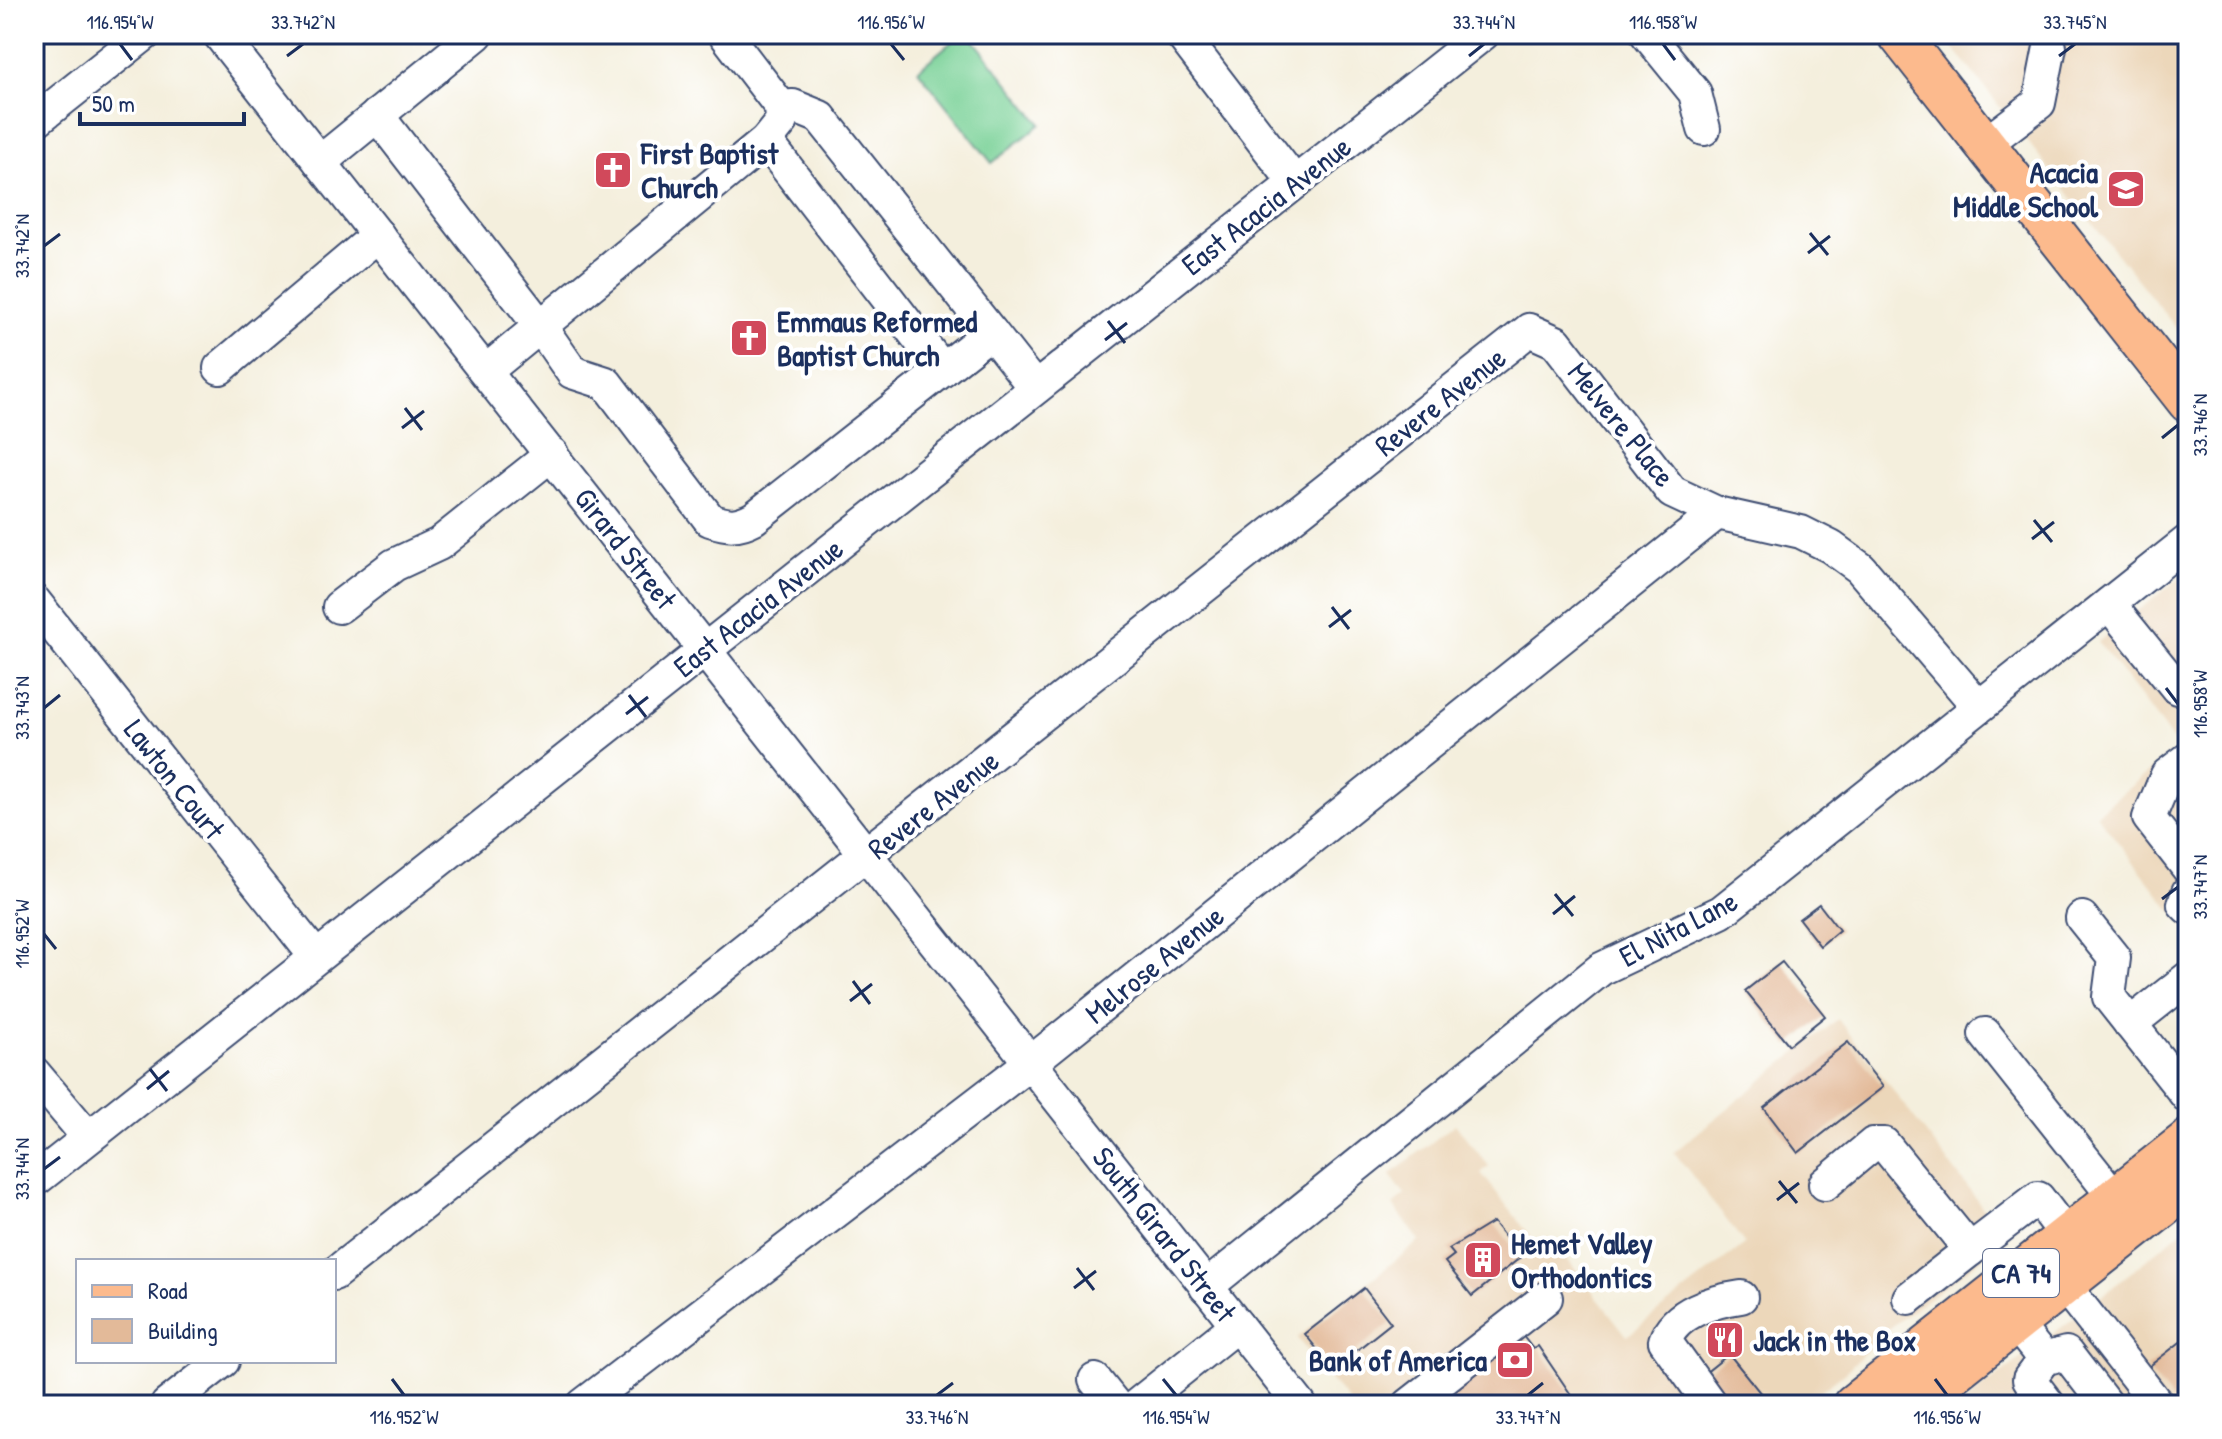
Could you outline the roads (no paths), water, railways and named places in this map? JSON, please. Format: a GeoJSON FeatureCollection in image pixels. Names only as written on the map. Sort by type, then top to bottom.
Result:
{"type":"FeatureCollection","features":[{"type":"Feature","properties":{"kind":"main road"},"geometry":{"type":"LineString","coordinates":[[1898,34],[2188,402]]}},
{"type":"Feature","properties":{"kind":"main road","name":"CA 74"},"geometry":{"type":"LineString","coordinates":[[1853,1405],[2188,1140]]}},
{"type":"Feature","properties":{"kind":"main road","name":"CA 74"},"geometry":{"type":"LineString","coordinates":[[1912,1405],[2188,1187]]}},
{"type":"Feature","properties":{"kind":"street"},"geometry":{"type":"LineString","coordinates":[[34,122],[145,34]]}},
{"type":"Feature","properties":{"kind":"street","name":"Girard Street"},"geometry":{"type":"LineString","coordinates":[[219,34],[1030,1063]]}},
{"type":"Feature","properties":{"kind":"street"},"geometry":{"type":"LineString","coordinates":[[320,162],[477,34]]}},
{"type":"Feature","properties":{"kind":"street"},"geometry":{"type":"LineString","coordinates":[[486,371],[766,141],[782,121],[781,107],[725,34]]}},
{"type":"Feature","properties":{"kind":"street"},"geometry":{"type":"LineString","coordinates":[[1181,34],[1295,183]]}},
{"type":"Feature","properties":{"kind":"street","name":"East Acacia Avenue"},"geometry":{"type":"LineString","coordinates":[[34,1181],[1483,34]]}},
{"type":"Feature","properties":{"kind":"street"},"geometry":{"type":"LineString","coordinates":[[1647,34],[1695,93],[1704,129]]}},
{"type":"Feature","properties":{"kind":"street"},"geometry":{"type":"LineString","coordinates":[[1985,144],[2039,103],[2050,47]]}},
{"type":"Feature","properties":{"kind":"street"},"geometry":{"type":"LineString","coordinates":[[781,107],[793,106],[820,117],[1035,388]]}},
{"type":"Feature","properties":{"kind":"street"},"geometry":{"type":"LineString","coordinates":[[377,115],[572,372],[606,383],[710,520],[728,526],[741,525],[754,518],[991,332]]}},
{"type":"Feature","properties":{"kind":"street"},"geometry":{"type":"LineString","coordinates":[[766,141],[943,370]]}},
{"type":"Feature","properties":{"kind":"street"},"geometry":{"type":"LineString","coordinates":[[220,368],[378,235]]}},
{"type":"Feature","properties":{"kind":"street","name":"Melvere Place"},"geometry":{"type":"LineString","coordinates":[[1529,330],[1556,342],[1672,492],[1717,513],[1801,532],[1850,561],[1978,706]]}},
{"type":"Feature","properties":{"kind":"street","name":"Revere Avenue"},"geometry":{"type":"LineString","coordinates":[[336,1272],[1529,330]]}},
{"type":"Feature","properties":{"kind":"street"},"geometry":{"type":"LineString","coordinates":[[339,607],[394,565],[439,544],[552,454]]}},
{"type":"Feature","properties":{"kind":"street","name":"Melrose Avenue"},"geometry":{"type":"LineString","coordinates":[[583,1405],[1030,1063],[1717,513]]}},
{"type":"Feature","properties":{"kind":"street","name":"El Nita Lane"},"geometry":{"type":"LineString","coordinates":[[1206,1287],[1601,969],[1721,912],[2188,541]]}},
{"type":"Feature","properties":{"kind":"street","name":"Lawton Court"},"geometry":{"type":"LineString","coordinates":[[34,601],[316,957]]}},
{"type":"Feature","properties":{"kind":"street"},"geometry":{"type":"LineString","coordinates":[[2109,604],[2177,688],[2188,689]]}},
{"type":"Feature","properties":{"kind":"street"},"geometry":{"type":"LineString","coordinates":[[2188,759],[2167,775],[2149,818],[2188,868]]}},
{"type":"Feature","properties":{"kind":"street"},"geometry":{"type":"LineString","coordinates":[[2188,892],[2184,904],[2188,908]]}},
{"type":"Feature","properties":{"kind":"street"},"geometry":{"type":"LineString","coordinates":[[2082,918],[2114,958],[2109,997],[2188,1097]]}},
{"type":"Feature","properties":{"kind":"street"},"geometry":{"type":"LineString","coordinates":[[2130,1024],[2188,978]]}},
{"type":"Feature","properties":{"kind":"street"},"geometry":{"type":"LineString","coordinates":[[1985,1034],[2115,1198]]}},
{"type":"Feature","properties":{"kind":"street","name":"South Girard Street"},"geometry":{"type":"LineString","coordinates":[[1030,1063],[1300,1405]]}},
{"type":"Feature","properties":{"kind":"street"},"geometry":{"type":"LineString","coordinates":[[34,1073],[88,1137]]}},
{"type":"Feature","properties":{"kind":"street"},"geometry":{"type":"LineString","coordinates":[[1825,1184],[1873,1144],[1884,1144],[1970,1250]]}},
{"type":"Feature","properties":{"kind":"street"},"geometry":{"type":"LineString","coordinates":[[1909,1298],[2038,1198],[2067,1236]]}},
{"type":"Feature","properties":{"kind":"street"},"geometry":{"type":"LineString","coordinates":[[2064,1285],[2158,1405]]}},
{"type":"Feature","properties":{"kind":"street"},"geometry":{"type":"LineString","coordinates":[[1711,1405],[1665,1341],[1668,1331],[1691,1313],[1715,1300],[1741,1297]]}},
{"type":"Feature","properties":{"kind":"street"},"geometry":{"type":"LineString","coordinates":[[1409,1405],[1546,1298]]}},
{"type":"Feature","properties":{"kind":"street"},"geometry":{"type":"LineString","coordinates":[[2015,1323],[2044,1359]]}},
{"type":"Feature","properties":{"kind":"street"},"geometry":{"type":"LineString","coordinates":[[1137,1405],[1237,1325]]}},
{"type":"Feature","properties":{"kind":"street"},"geometry":{"type":"LineString","coordinates":[[2049,1405],[2029,1379],[2044,1359],[2066,1353],[2106,1405]]}},
{"type":"Feature","properties":{"kind":"street"},"geometry":{"type":"LineString","coordinates":[[167,1405],[220,1363]]}},
{"type":"Feature","properties":{"kind":"place","name":"First Baptist Church"},"geometry":{"type":"Point","coordinates":[613,170]}},
{"type":"Feature","properties":{"kind":"place","name":"Acacia Middle School"},"geometry":{"type":"Point","coordinates":[2126,189]}},
{"type":"Feature","properties":{"kind":"place","name":"Emmaus Reformed Baptist Church"},"geometry":{"type":"Point","coordinates":[749,338]}},
{"type":"Feature","properties":{"kind":"place","name":"Hemet Valley Orthodontics"},"geometry":{"type":"Point","coordinates":[1483,1260]}},
{"type":"Feature","properties":{"kind":"place","name":"Jack in the Box"},"geometry":{"type":"Point","coordinates":[1725,1340]}},
{"type":"Feature","properties":{"kind":"place","name":"Bank of America"},"geometry":{"type":"Point","coordinates":[1515,1360]}}]}
